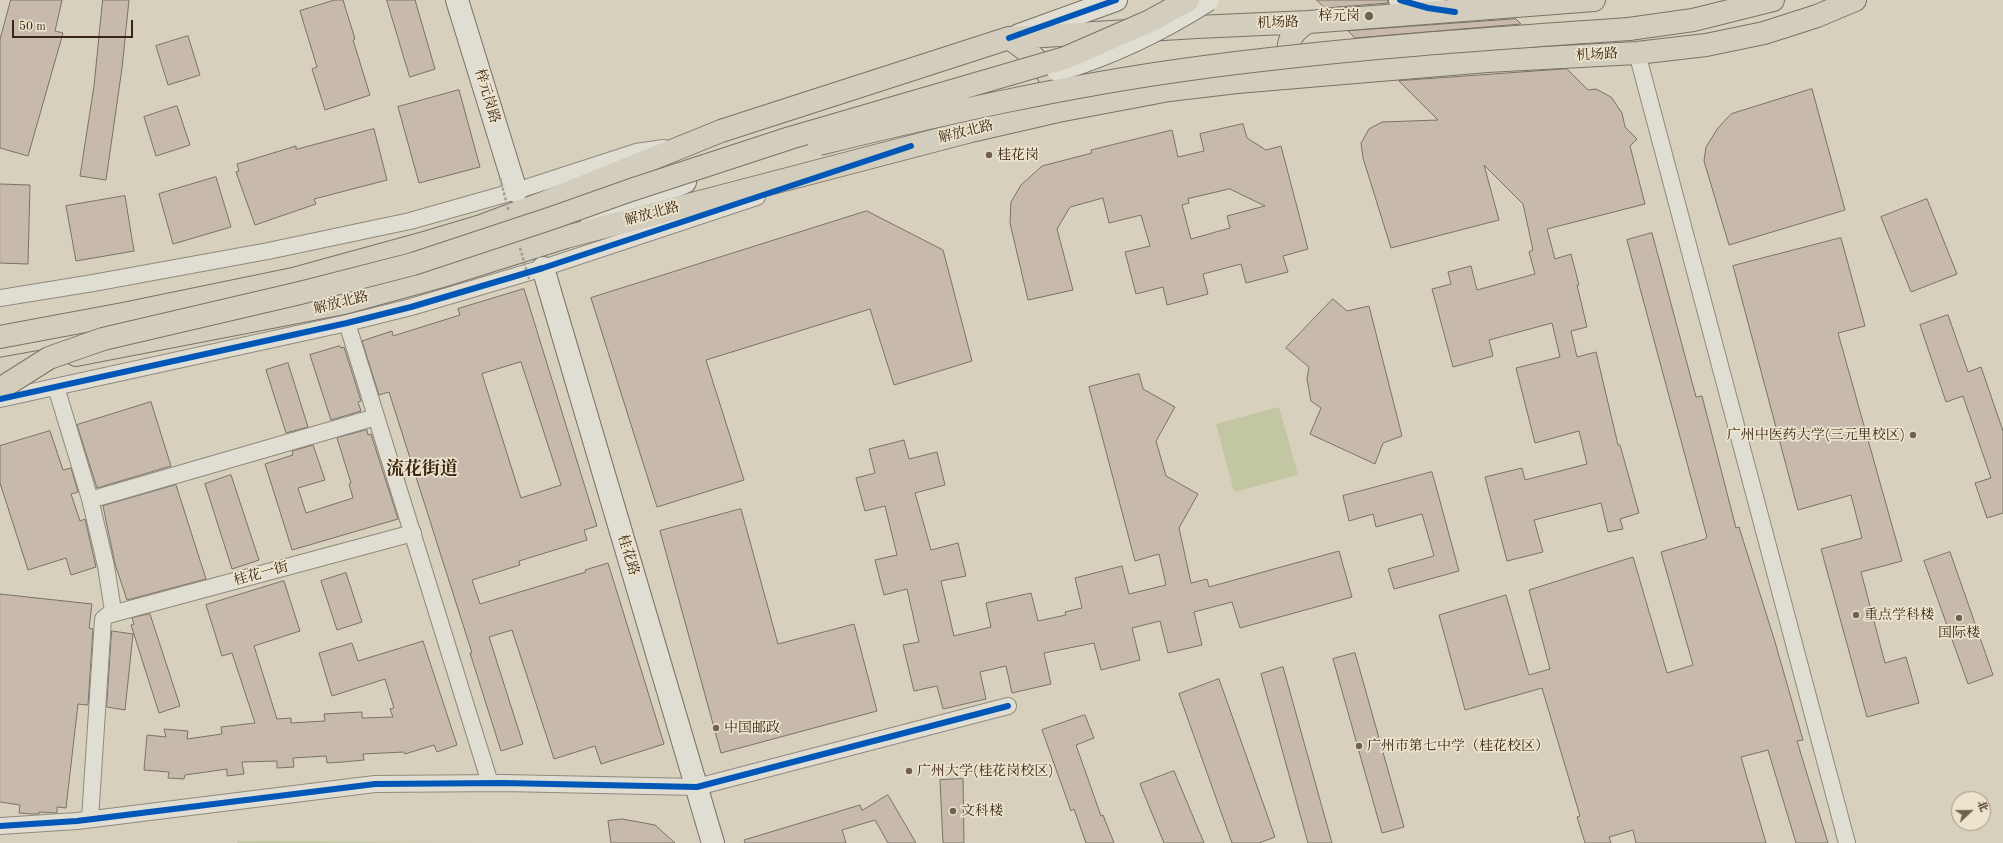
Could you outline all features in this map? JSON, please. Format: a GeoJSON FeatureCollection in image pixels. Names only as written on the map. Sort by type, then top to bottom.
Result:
{"type":"FeatureCollection","features":[{"type":"Feature","properties":{"kind":"highway"},"geometry":{"type":"LineString","coordinates":[[0,389],[49,358],[103,338],[308,291],[413,264],[545,221],[631,190],[797,136],[1065,58],[1150,21],[1188,0]]}},
{"type":"Feature","properties":{"kind":"highway","name":"机场路"},"geometry":{"type":"LineString","coordinates":[[1009,38],[1197,26],[1308,22],[1455,12],[1594,0]]}},
{"type":"Feature","properties":{"kind":"highway"},"geometry":{"type":"LineString","coordinates":[[631,190],[864,133],[971,109],[1160,74],[1358,48],[1629,29],[1693,20],[1773,0]]}},
{"type":"Feature","properties":{"kind":"highway","name":"机场路"},"geometry":{"type":"LineString","coordinates":[[1308,75],[1487,61],[1637,53],[1706,46],[1737,40],[1804,20],[1855,0]]}},
{"type":"Feature","properties":{"kind":"highway"},"geometry":{"type":"LineString","coordinates":[[1308,22],[1299,27],[1291,37],[1288,44],[1289,55],[1294,65],[1308,75]]}},
{"type":"Feature","properties":{"kind":"highway"},"geometry":{"type":"LineString","coordinates":[[0,337],[232,293],[345,266],[481,226],[587,186],[680,146],[763,117],[1009,38],[1028,50],[1042,64],[1050,78],[1052,97],[1050,106],[1044,114]]}},
{"type":"Feature","properties":{"kind":"highway","name":"解放北路"},"geometry":{"type":"LineString","coordinates":[[0,369],[267,319],[344,303],[439,277],[566,237],[911,146],[1044,114],[1169,90],[1308,75]]}},
{"type":"Feature","properties":{"kind":"main road","name":"梓元岗路"},"geometry":{"type":"LineString","coordinates":[[457,0],[516,191]]}},
{"type":"Feature","properties":{"kind":"main road"},"geometry":{"type":"LineString","coordinates":[[1009,38],[1116,0]]}},
{"type":"Feature","properties":{"kind":"main road"},"geometry":{"type":"LineString","coordinates":[[566,237],[655,194],[700,176],[742,162],[1103,55],[1164,27],[1208,0]]}},
{"type":"Feature","properties":{"kind":"main road"},"geometry":{"type":"LineString","coordinates":[[1400,0],[1428,8],[1455,12]]}},
{"type":"Feature","properties":{"kind":"main road","name":"桂花路"},"geometry":{"type":"LineString","coordinates":[[543,268],[713,843]]}},
{"type":"Feature","properties":{"kind":"street"},"geometry":{"type":"LineString","coordinates":[[1637,53],[1847,843]]}},
{"type":"Feature","properties":{"kind":"street"},"geometry":{"type":"LineString","coordinates":[[0,298],[94,283],[356,233],[410,221],[516,191],[636,152],[680,146]]}},
{"type":"Feature","properties":{"kind":"street"},"geometry":{"type":"LineString","coordinates":[[0,399],[347,323],[411,307],[543,268],[911,146]]}},
{"type":"Feature","properties":{"kind":"street"},"geometry":{"type":"LineString","coordinates":[[347,323],[490,783]]}},
{"type":"Feature","properties":{"kind":"street"},"geometry":{"type":"LineString","coordinates":[[56,387],[90,498],[106,566],[113,611],[103,619],[90,819]]}},
{"type":"Feature","properties":{"kind":"street"},"geometry":{"type":"LineString","coordinates":[[100,497],[376,417]]}},
{"type":"Feature","properties":{"kind":"street","name":"桂花一街"},"geometry":{"type":"LineString","coordinates":[[108,615],[413,533]]}},
{"type":"Feature","properties":{"kind":"street"},"geometry":{"type":"LineString","coordinates":[[0,826],[90,819],[375,784],[490,783],[697,787],[1008,706]]}},
{"type":"Feature","properties":{"kind":"green space"},"geometry":{"type":"Polygon","coordinates":[[[1279,407],[1298,475],[1234,492],[1216,424],[1279,407]]]}},
{"type":"Feature","properties":{"kind":"green space"},"geometry":{"type":"Polygon","coordinates":[[[237,841],[471,842],[237,843],[237,841]]]}},
{"type":"Feature","properties":{"kind":"building"},"geometry":{"type":"Polygon","coordinates":[[[11,0],[62,0],[55,31],[63,33],[28,156],[0,148],[0,40],[11,0]]]}},
{"type":"Feature","properties":{"kind":"building"},"geometry":{"type":"Polygon","coordinates":[[[103,0],[129,0],[122,68],[106,180],[80,176],[94,86],[103,0]]]}},
{"type":"Feature","properties":{"kind":"building"},"geometry":{"type":"Polygon","coordinates":[[[335,0],[343,0],[355,39],[353,40],[370,95],[325,110],[312,69],[317,67],[300,11],[335,0]]]}},
{"type":"Feature","properties":{"kind":"building"},"geometry":{"type":"Polygon","coordinates":[[[387,0],[415,0],[435,69],[410,77],[387,0]]]}},
{"type":"Feature","properties":{"kind":"building"},"geometry":{"type":"Polygon","coordinates":[[[1317,0],[1388,0],[1388,3],[1325,8],[1317,0]]]}},
{"type":"Feature","properties":{"kind":"building"},"geometry":{"type":"Polygon","coordinates":[[[1516,19],[1521,24],[1355,38],[1348,31],[1516,19]]]}},
{"type":"Feature","properties":{"kind":"building"},"geometry":{"type":"Polygon","coordinates":[[[188,36],[200,75],[168,85],[156,46],[188,36]]]}},
{"type":"Feature","properties":{"kind":"building"},"geometry":{"type":"Polygon","coordinates":[[[1567,69],[1588,90],[1596,89],[1611,97],[1622,113],[1625,127],[1637,139],[1630,146],[1645,204],[1547,229],[1555,259],[1571,254],[1587,327],[1571,331],[1577,357],[1596,352],[1618,445],[1620,445],[1639,513],[1620,519],[1623,529],[1608,532],[1601,503],[1534,520],[1543,552],[1507,561],[1485,477],[1522,468],[1525,480],[1587,464],[1579,431],[1535,443],[1516,368],[1560,357],[1552,323],[1489,340],[1493,356],[1453,367],[1432,289],[1451,284],[1448,272],[1471,266],[1477,290],[1535,274],[1529,252],[1533,250],[1523,204],[1484,165],[1499,220],[1391,248],[1363,158],[1361,143],[1369,129],[1382,122],[1438,120],[1399,81],[1567,69]]]}},
{"type":"Feature","properties":{"kind":"building"},"geometry":{"type":"Polygon","coordinates":[[[1812,89],[1845,210],[1729,245],[1704,161],[1706,147],[1718,128],[1731,114],[1812,89]]]}},
{"type":"Feature","properties":{"kind":"building"},"geometry":{"type":"Polygon","coordinates":[[[459,90],[480,167],[419,183],[398,107],[459,90]]]}},
{"type":"Feature","properties":{"kind":"building"},"geometry":{"type":"Polygon","coordinates":[[[177,106],[190,145],[156,156],[144,117],[177,106]]]}},
{"type":"Feature","properties":{"kind":"building"},"geometry":{"type":"Polygon","coordinates":[[[1243,124],[1247,138],[1266,150],[1281,146],[1308,249],[1283,256],[1288,272],[1246,283],[1241,264],[1203,274],[1208,294],[1167,305],[1163,287],[1136,294],[1125,252],[1150,246],[1141,215],[1109,223],[1103,198],[1070,207],[1057,229],[1073,290],[1028,300],[1010,223],[1011,202],[1021,185],[1042,166],[1092,153],[1091,150],[1172,130],[1178,157],[1204,151],[1200,134],[1243,124]],[[1230,189],[1188,199],[1189,203],[1182,205],[1191,239],[1230,228],[1227,216],[1265,206],[1230,189]]]}},
{"type":"Feature","properties":{"kind":"building"},"geometry":{"type":"Polygon","coordinates":[[[374,129],[387,180],[314,199],[316,204],[255,225],[236,172],[239,171],[237,164],[296,146],[296,149],[374,129]]]}},
{"type":"Feature","properties":{"kind":"building"},"geometry":{"type":"Polygon","coordinates":[[[216,177],[231,227],[173,244],[159,194],[216,177]]]}},
{"type":"Feature","properties":{"kind":"building"},"geometry":{"type":"Polygon","coordinates":[[[0,184],[30,185],[28,264],[0,263],[0,184]]]}},
{"type":"Feature","properties":{"kind":"building"},"geometry":{"type":"Polygon","coordinates":[[[125,196],[134,251],[76,261],[66,206],[125,196]]]}},
{"type":"Feature","properties":{"kind":"building"},"geometry":{"type":"Polygon","coordinates":[[[1927,199],[1957,274],[1911,292],[1881,217],[1927,199]]]}},
{"type":"Feature","properties":{"kind":"building"},"geometry":{"type":"Polygon","coordinates":[[[867,211],[943,250],[972,361],[894,385],[870,309],[706,360],[744,480],[657,507],[591,298],[867,211]]]}},
{"type":"Feature","properties":{"kind":"building"},"geometry":{"type":"Polygon","coordinates":[[[1652,233],[1696,397],[1702,396],[1736,528],[1739,527],[1775,642],[1803,740],[1797,741],[1828,843],[1796,843],[1768,750],[1741,757],[1766,843],[1636,843],[1633,830],[1609,837],[1611,843],[1585,843],[1577,817],[1580,816],[1542,688],[1465,710],[1439,615],[1506,595],[1529,675],[1550,669],[1529,590],[1633,557],[1667,673],[1693,665],[1661,552],[1705,539],[1707,537],[1627,240],[1652,233]]]}},
{"type":"Feature","properties":{"kind":"building"},"geometry":{"type":"Polygon","coordinates":[[[1841,238],[1865,326],[1838,333],[1902,561],[1861,572],[1885,663],[1906,657],[1919,703],[1867,717],[1821,549],[1862,538],[1851,495],[1798,510],[1733,266],[1841,238]]]}},
{"type":"Feature","properties":{"kind":"building"},"geometry":{"type":"Polygon","coordinates":[[[524,289],[597,526],[584,530],[587,540],[519,561],[520,565],[472,580],[480,604],[586,572],[585,570],[608,563],[664,744],[601,764],[595,746],[554,759],[512,630],[489,637],[523,744],[501,751],[470,653],[472,653],[389,392],[379,395],[362,341],[392,331],[393,336],[460,315],[458,309],[524,289]],[[521,362],[482,374],[521,498],[561,485],[521,362]]]}},
{"type":"Feature","properties":{"kind":"building"},"geometry":{"type":"Polygon","coordinates":[[[1333,299],[1347,311],[1369,306],[1402,436],[1383,443],[1375,464],[1310,434],[1321,408],[1311,401],[1307,379],[1309,367],[1286,348],[1333,299]]]}},
{"type":"Feature","properties":{"kind":"building"},"geometry":{"type":"Polygon","coordinates":[[[1948,315],[1968,372],[1981,367],[2003,431],[2003,513],[1987,518],[1975,483],[1991,478],[1963,396],[1946,402],[1920,325],[1948,315]]]}},
{"type":"Feature","properties":{"kind":"building"},"geometry":{"type":"Polygon","coordinates":[[[340,346],[341,348],[344,347],[361,401],[358,402],[361,411],[331,420],[310,355],[340,346]]]}},
{"type":"Feature","properties":{"kind":"building"},"geometry":{"type":"Polygon","coordinates":[[[288,363],[308,427],[286,433],[266,370],[288,363]]]}},
{"type":"Feature","properties":{"kind":"building"},"geometry":{"type":"Polygon","coordinates":[[[1139,374],[1143,389],[1175,407],[1156,441],[1166,476],[1198,494],[1179,528],[1191,583],[1207,579],[1209,587],[1339,551],[1352,597],[1240,628],[1232,602],[1194,612],[1202,645],[1168,653],[1160,621],[1132,628],[1140,660],[1101,670],[1094,643],[1044,653],[1051,684],[1012,693],[1006,666],[980,672],[986,699],[943,709],[937,686],[914,691],[903,645],[919,642],[907,589],[884,595],[875,560],[897,555],[885,506],[865,511],[856,478],[875,473],[869,449],[904,440],[909,459],[937,452],[945,485],[915,493],[931,550],[958,543],[966,576],[941,581],[954,636],[991,627],[986,603],[1031,593],[1038,621],[1066,615],[1065,612],[1082,608],[1075,578],[1122,566],[1129,594],[1166,585],[1159,554],[1135,561],[1089,387],[1139,374]]]}},
{"type":"Feature","properties":{"kind":"building"},"geometry":{"type":"Polygon","coordinates":[[[151,402],[171,466],[97,488],[77,425],[151,402]]]}},
{"type":"Feature","properties":{"kind":"building"},"geometry":{"type":"Polygon","coordinates":[[[367,430],[368,435],[371,434],[398,519],[292,550],[265,464],[293,455],[292,451],[313,445],[325,480],[298,488],[306,513],[353,498],[349,484],[351,483],[337,438],[367,430]]]}},
{"type":"Feature","properties":{"kind":"building"},"geometry":{"type":"Polygon","coordinates":[[[50,431],[63,470],[71,468],[78,492],[71,494],[80,521],[85,519],[96,567],[71,575],[66,558],[28,570],[0,483],[0,446],[50,431]]]}},
{"type":"Feature","properties":{"kind":"building"},"geometry":{"type":"Polygon","coordinates":[[[1432,472],[1459,571],[1394,589],[1388,569],[1434,556],[1422,514],[1376,527],[1373,514],[1349,521],[1343,496],[1432,472]]]}},
{"type":"Feature","properties":{"kind":"building"},"geometry":{"type":"Polygon","coordinates":[[[231,475],[259,560],[232,569],[205,484],[231,475]]]}},
{"type":"Feature","properties":{"kind":"building"},"geometry":{"type":"Polygon","coordinates":[[[176,485],[206,579],[127,600],[115,564],[103,506],[176,485]]]}},
{"type":"Feature","properties":{"kind":"building"},"geometry":{"type":"Polygon","coordinates":[[[741,509],[778,644],[854,624],[877,711],[721,753],[660,531],[741,509]]]}},
{"type":"Feature","properties":{"kind":"building","name":"国际楼"},"geometry":{"type":"Polygon","coordinates":[[[1950,552],[1993,675],[1968,684],[1924,561],[1950,552]]]}},
{"type":"Feature","properties":{"kind":"building"},"geometry":{"type":"Polygon","coordinates":[[[346,573],[362,622],[337,630],[321,581],[346,573]]]}},
{"type":"Feature","properties":{"kind":"building"},"geometry":{"type":"Polygon","coordinates":[[[284,581],[300,631],[254,646],[277,719],[291,718],[291,723],[325,721],[324,714],[362,712],[362,718],[393,717],[390,709],[394,708],[385,679],[332,696],[319,653],[352,643],[358,661],[423,641],[457,745],[437,752],[434,745],[405,754],[404,752],[363,754],[364,760],[343,762],[327,763],[326,756],[293,758],[294,767],[277,768],[277,761],[242,762],[244,774],[227,776],[227,769],[185,775],[184,779],[168,778],[169,772],[144,770],[147,735],[166,737],[164,729],[188,731],[187,739],[222,734],[221,727],[255,723],[232,653],[222,656],[206,605],[284,581]]]}},
{"type":"Feature","properties":{"kind":"building"},"geometry":{"type":"Polygon","coordinates":[[[0,594],[92,604],[89,628],[93,629],[88,705],[78,704],[66,808],[57,807],[57,813],[19,813],[20,805],[0,802],[0,594]]]}},
{"type":"Feature","properties":{"kind":"building"},"geometry":{"type":"Polygon","coordinates":[[[150,614],[180,706],[159,713],[131,625],[134,624],[132,618],[150,614]]]}},
{"type":"Feature","properties":{"kind":"building"},"geometry":{"type":"Polygon","coordinates":[[[112,631],[133,634],[125,710],[107,707],[112,631]]]}},
{"type":"Feature","properties":{"kind":"building"},"geometry":{"type":"Polygon","coordinates":[[[1355,653],[1404,827],[1382,833],[1333,659],[1355,653]]]}},
{"type":"Feature","properties":{"kind":"building"},"geometry":{"type":"Polygon","coordinates":[[[1283,667],[1332,843],[1308,843],[1261,674],[1283,667]]]}},
{"type":"Feature","properties":{"kind":"building"},"geometry":{"type":"Polygon","coordinates":[[[1219,679],[1275,837],[1259,843],[1232,843],[1179,694],[1219,679]]]}},
{"type":"Feature","properties":{"kind":"building"},"geometry":{"type":"Polygon","coordinates":[[[1085,715],[1094,738],[1076,745],[1101,816],[1103,815],[1114,843],[1086,843],[1074,809],[1071,811],[1042,730],[1085,715]]]}},
{"type":"Feature","properties":{"kind":"building"},"geometry":{"type":"Polygon","coordinates":[[[1174,771],[1204,843],[1164,843],[1140,784],[1174,771]]]}},
{"type":"Feature","properties":{"kind":"building","name":"文科楼"},"geometry":{"type":"Polygon","coordinates":[[[963,779],[964,843],[943,843],[940,780],[963,779]]]}},
{"type":"Feature","properties":{"kind":"building"},"geometry":{"type":"Polygon","coordinates":[[[888,795],[916,843],[888,843],[875,820],[842,830],[846,843],[745,843],[744,840],[860,805],[862,810],[888,795]]]}},
{"type":"Feature","properties":{"kind":"building"},"geometry":{"type":"Polygon","coordinates":[[[622,819],[655,825],[675,843],[611,843],[608,821],[622,819]]]}},
{"type":"Feature","properties":{"kind":"cycle path"},"geometry":{"type":"LineString","coordinates":[[1009,38],[1116,0]]}},
{"type":"Feature","properties":{"kind":"cycle path"},"geometry":{"type":"LineString","coordinates":[[1400,0],[1428,8],[1455,12]]}},
{"type":"Feature","properties":{"kind":"cycle path"},"geometry":{"type":"LineString","coordinates":[[0,399],[347,323],[411,307],[543,268],[911,146]]}},
{"type":"Feature","properties":{"kind":"cycle path"},"geometry":{"type":"LineString","coordinates":[[0,826],[77,821],[375,784],[503,783],[697,787],[1008,706]]}},
{"type":"Feature","properties":{"kind":"place","name":"梓元岗"},"geometry":{"type":"Point","coordinates":[1369,16]}},
{"type":"Feature","properties":{"kind":"place","name":"桂花岗"},"geometry":{"type":"Point","coordinates":[989,155]}},
{"type":"Feature","properties":{"kind":"place","name":"广州中医药大学(三元里校区)"},"geometry":{"type":"Point","coordinates":[1913,435]}},
{"type":"Feature","properties":{"kind":"place","name":"重点学科楼"},"geometry":{"type":"Point","coordinates":[1856,615]}},
{"type":"Feature","properties":{"kind":"place","name":"国际楼"},"geometry":{"type":"Point","coordinates":[1959,618]}},
{"type":"Feature","properties":{"kind":"place","name":"中国邮政"},"geometry":{"type":"Point","coordinates":[716,728]}},
{"type":"Feature","properties":{"kind":"place","name":"广州市第七中学（桂花校区）"},"geometry":{"type":"Point","coordinates":[1359,746]}},
{"type":"Feature","properties":{"kind":"place","name":"广州大学(桂花岗校区)"},"geometry":{"type":"Point","coordinates":[909,771]}},
{"type":"Feature","properties":{"kind":"place","name":"文科楼"},"geometry":{"type":"Point","coordinates":[953,811]}},
{"type":"Feature","properties":{"kind":"district","name":"流花街道"},"geometry":{"type":"Point","coordinates":[422,469]}}]}
